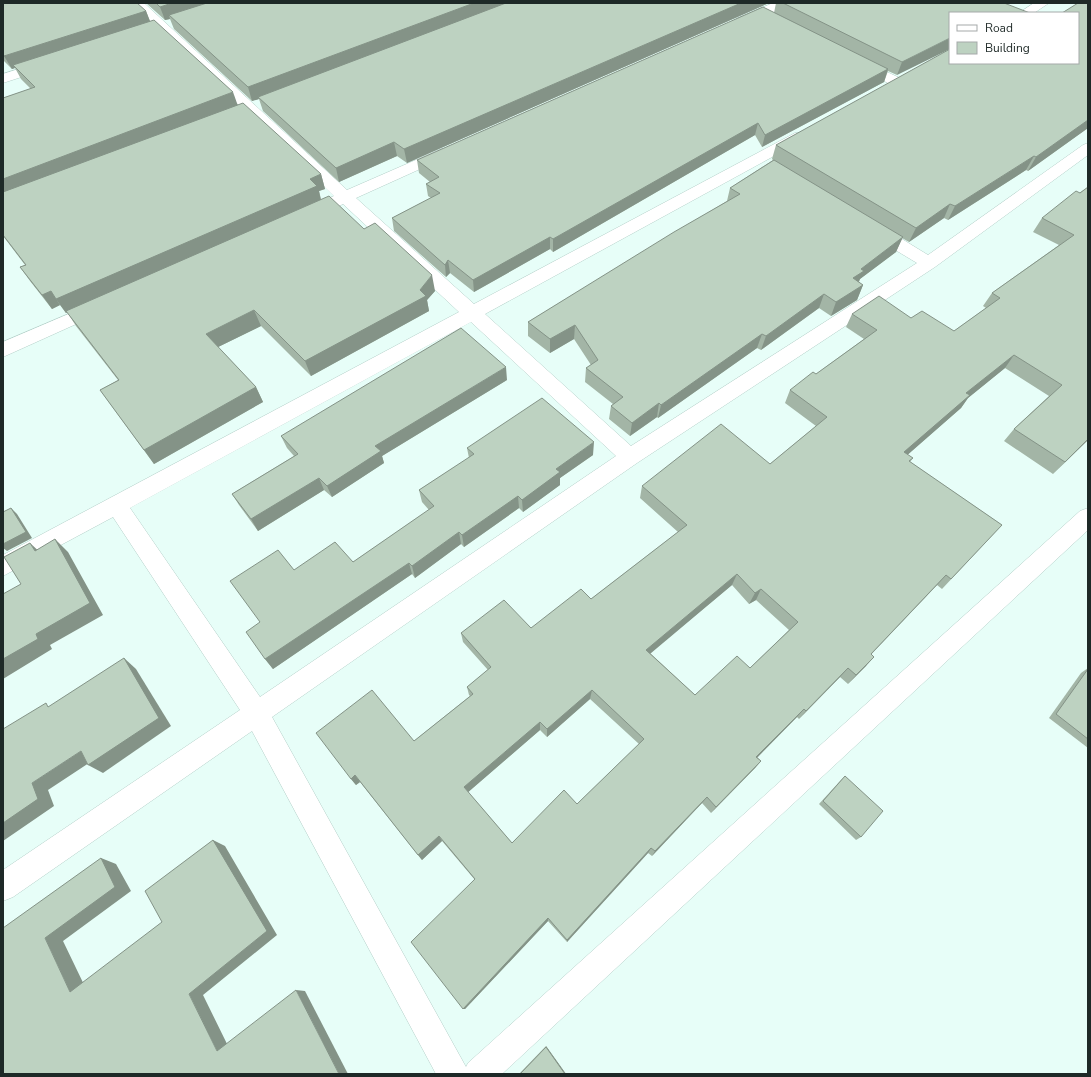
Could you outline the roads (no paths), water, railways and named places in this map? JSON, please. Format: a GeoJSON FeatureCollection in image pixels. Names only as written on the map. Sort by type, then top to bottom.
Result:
{"type":"FeatureCollection","features":[{"type":"Feature","properties":{"kind":"street"},"geometry":{"type":"LineString","coordinates":[[137,3],[630,457]]}},
{"type":"Feature","properties":{"kind":"street"},"geometry":{"type":"LineString","coordinates":[[731,26],[766,17],[783,3]]}},
{"type":"Feature","properties":{"kind":"street"},"geometry":{"type":"LineString","coordinates":[[1027,12],[1043,3]]}},
{"type":"Feature","properties":{"kind":"street"},"geometry":{"type":"LineString","coordinates":[[849,58],[903,78],[876,94]]}},
{"type":"Feature","properties":{"kind":"street"},"geometry":{"type":"LineString","coordinates":[[3,79],[61,60]]}},
{"type":"Feature","properties":{"kind":"street"},"geometry":{"type":"LineString","coordinates":[[3,566],[473,313],[764,163],[813,128]]}},
{"type":"Feature","properties":{"kind":"street"},"geometry":{"type":"LineString","coordinates":[[294,220],[462,145]]}},
{"type":"Feature","properties":{"kind":"street"},"geometry":{"type":"LineString","coordinates":[[3,888],[630,457],[928,263],[1088,148]]}},
{"type":"Feature","properties":{"kind":"street"},"geometry":{"type":"LineString","coordinates":[[860,222],[928,263]]}},
{"type":"Feature","properties":{"kind":"street"},"geometry":{"type":"LineString","coordinates":[[3,350],[112,301]]}},
{"type":"Feature","properties":{"kind":"street"},"geometry":{"type":"LineString","coordinates":[[116,505],[257,714],[453,1074]]}},
{"type":"Feature","properties":{"kind":"street"},"geometry":{"type":"LineString","coordinates":[[479,1074],[1088,517]]}}]}
